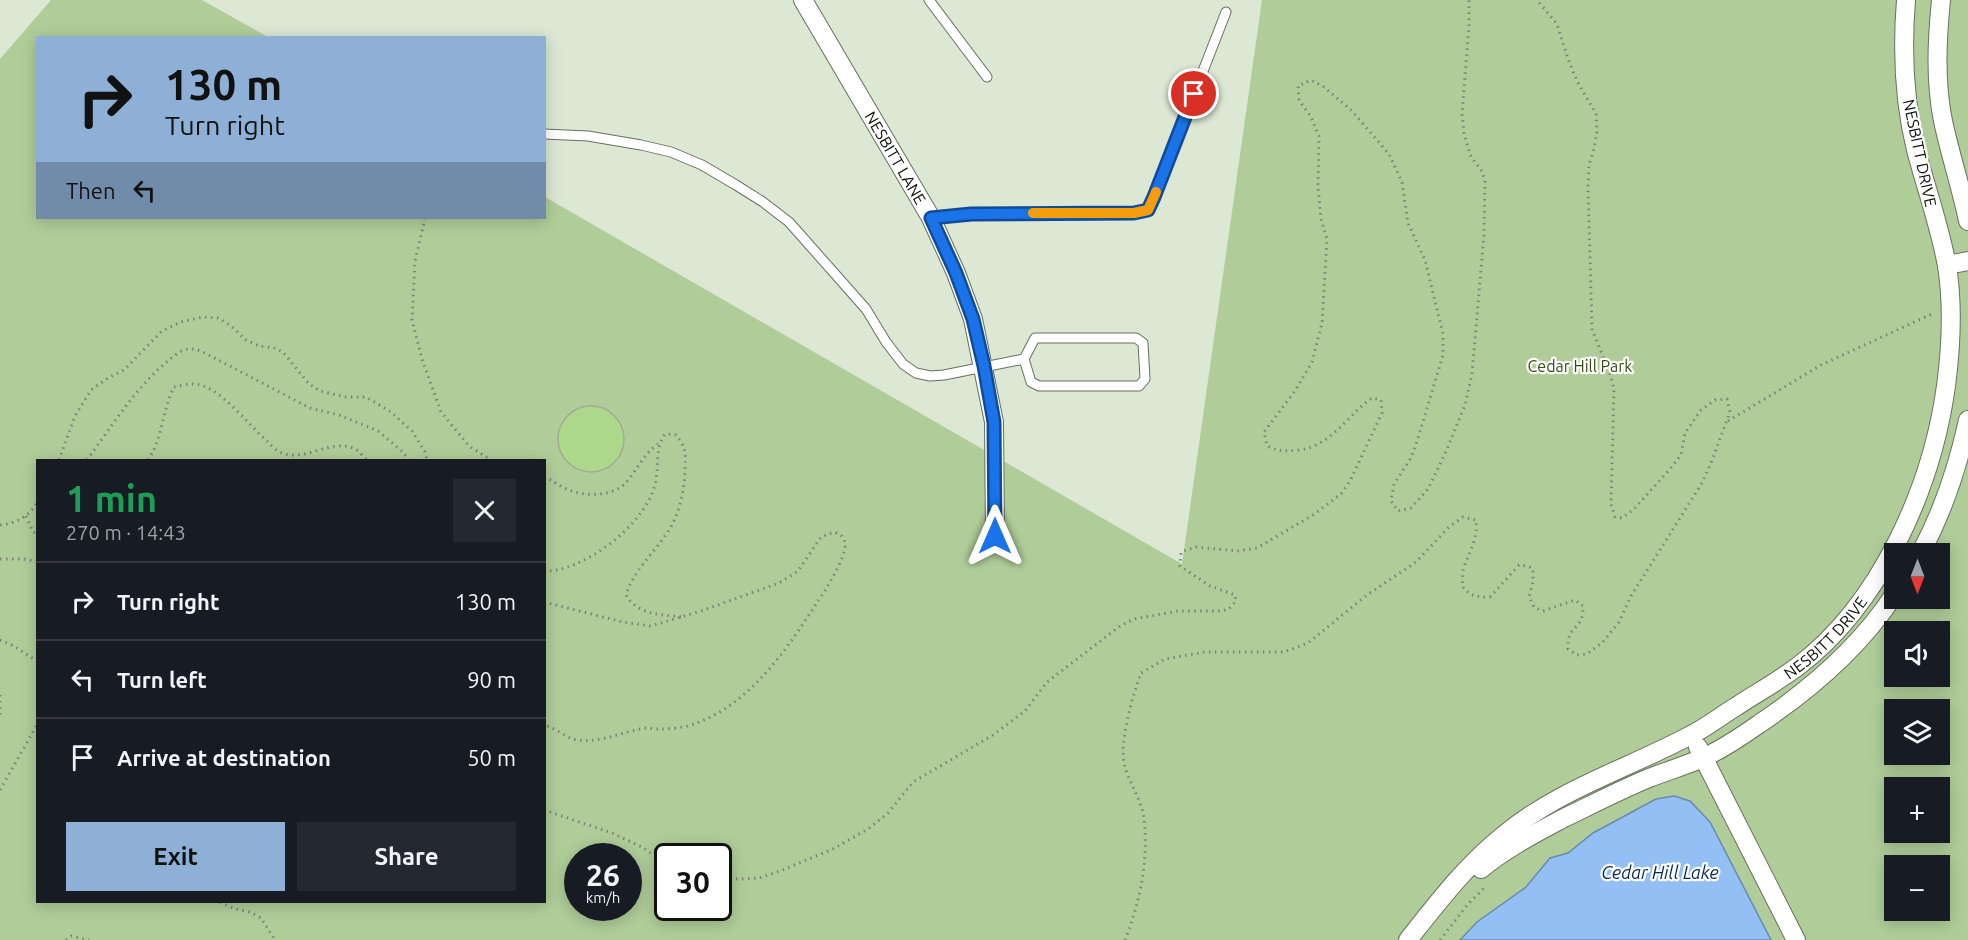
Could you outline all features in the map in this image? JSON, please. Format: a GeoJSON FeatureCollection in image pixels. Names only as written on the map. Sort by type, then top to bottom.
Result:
{"type":"FeatureCollection","features":[{"type":"Feature","properties":{"kind":"street","name":"NESBITT LANE"},"geometry":{"type":"LineString","coordinates":[[803,0],[931,218],[956,273],[973,319],[994,422],[995,536]]}},
{"type":"Feature","properties":{"kind":"street","name":"NESBITT DRIVE"},"geometry":{"type":"LineString","coordinates":[[1408,940],[1458,878],[1506,832],[1586,784],[1692,735],[1798,666],[1848,616],[1869,589],[1901,534],[1920,492],[1934,449],[1949,359],[1950,306],[1947,265],[1911,124],[1904,64],[1906,0]]}},
{"type":"Feature","properties":{"kind":"street","name":"NESBITT DRIVE"},"geometry":{"type":"LineString","coordinates":[[1941,0],[1938,30],[1939,90],[1943,121],[1968,221]]}},
{"type":"Feature","properties":{"kind":"street"},"geometry":{"type":"LineString","coordinates":[[1947,265],[1968,261]]}},
{"type":"Feature","properties":{"kind":"street"},"geometry":{"type":"LineString","coordinates":[[1925,543],[1947,495],[1968,420]]}},
{"type":"Feature","properties":{"kind":"street","name":"NESBITT DRIVE"},"geometry":{"type":"LineString","coordinates":[[1423,920],[1486,865],[1523,840],[1648,778],[1703,758],[1739,737],[1796,698],[1819,678],[1858,641],[1884,608]]}},
{"type":"Feature","properties":{"kind":"street"},"geometry":{"type":"LineString","coordinates":[[1692,735],[1796,940]]}},
{"type":"Feature","properties":{"kind":"lane"},"geometry":{"type":"LineString","coordinates":[[929,0],[987,77]]}},
{"type":"Feature","properties":{"kind":"lane"},"geometry":{"type":"LineString","coordinates":[[931,218],[971,214],[1134,213],[1148,210],[1226,12]]}},
{"type":"Feature","properties":{"kind":"lane"},"geometry":{"type":"LineString","coordinates":[[546,134],[588,136],[641,145],[671,153],[702,165],[763,202],[789,222],[866,309],[886,342],[903,364],[916,373],[930,376],[944,375],[1024,359]]}},
{"type":"Feature","properties":{"kind":"lane"},"geometry":{"type":"LineString","coordinates":[[1035,338],[1136,338],[1143,343],[1145,379],[1139,386],[1039,386],[1031,382],[1024,359],[1035,338]]}},
{"type":"Feature","properties":{"kind":"path"},"geometry":{"type":"LineString","coordinates":[[732,879],[759,878],[780,871],[834,849],[868,829],[888,813],[913,782],[993,735],[1025,711],[1047,682],[1120,626],[1134,619],[1178,611],[1230,609],[1236,601],[1235,595],[1210,586],[1180,566],[1181,552],[1196,547],[1237,551],[1257,548],[1313,515],[1341,494],[1350,481],[1382,413],[1382,400],[1372,398],[1360,406],[1330,437],[1310,448],[1280,452],[1267,446],[1264,432],[1295,391],[1312,362],[1322,323],[1327,239],[1321,219],[1318,187],[1320,136],[1299,100],[1298,86],[1311,80],[1324,87],[1351,110],[1389,154],[1402,182],[1408,223],[1425,260],[1443,334],[1443,355],[1411,458],[1394,484],[1391,501],[1398,511],[1411,508],[1428,489],[1446,454],[1465,405],[1472,374],[1483,246],[1485,180],[1470,155],[1462,114],[1469,0]]}},
{"type":"Feature","properties":{"kind":"path"},"geometry":{"type":"LineString","coordinates":[[1125,940],[1140,895],[1146,843],[1143,815],[1124,764],[1125,736],[1131,699],[1141,673],[1166,659],[1205,652],[1284,652],[1308,644],[1367,595],[1416,562],[1449,527],[1463,518],[1476,520],[1477,530],[1473,547],[1463,569],[1462,586],[1468,594],[1475,597],[1490,597],[1519,565],[1533,569],[1533,582],[1529,597],[1534,607],[1543,611],[1575,600],[1583,606],[1582,617],[1568,639],[1568,649],[1577,655],[1587,654],[1603,642],[1619,622],[1631,596],[1702,483],[1711,463],[1730,412],[1727,399],[1715,400],[1701,410],[1685,433],[1681,455],[1670,469],[1634,509],[1622,518],[1615,517],[1611,504],[1614,389],[1592,330],[1588,185],[1589,165],[1597,131],[1596,114],[1577,81],[1557,24],[1537,0]]}},
{"type":"Feature","properties":{"kind":"path"},"geometry":{"type":"LineString","coordinates":[[426,219],[415,261],[412,320],[422,359],[441,412],[469,446],[489,459]]}},
{"type":"Feature","properties":{"kind":"path"},"geometry":{"type":"LineString","coordinates":[[1726,422],[1821,365],[1950,306]]}},
{"type":"Feature","properties":{"kind":"path"},"geometry":{"type":"LineString","coordinates":[[59,459],[75,416],[91,390],[124,370],[162,331],[181,322],[204,317],[218,318],[246,340],[283,352],[309,384],[320,391],[346,397],[366,397],[391,412],[412,431],[427,459]]}},
{"type":"Feature","properties":{"kind":"path"},"geometry":{"type":"LineString","coordinates":[[88,459],[113,422],[162,366],[181,351],[190,348],[201,351],[310,408],[348,418],[378,431],[408,459]]}},
{"type":"Feature","properties":{"kind":"path"},"geometry":{"type":"LineString","coordinates":[[149,459],[158,441],[168,398],[174,387],[193,383],[213,391],[232,405],[256,432],[280,452],[302,456],[339,446],[355,449],[366,459]]}},
{"type":"Feature","properties":{"kind":"path"},"geometry":{"type":"LineString","coordinates":[[546,478],[569,491],[600,494],[615,491],[627,483],[647,452],[658,444],[665,434],[676,435],[684,445],[684,487],[677,514],[666,536],[630,584],[626,595],[632,605],[649,613],[682,617]]}},
{"type":"Feature","properties":{"kind":"path"},"geometry":{"type":"LineString","coordinates":[[546,571],[582,562],[627,530],[654,492],[658,476],[658,444]]}},
{"type":"Feature","properties":{"kind":"path"},"geometry":{"type":"LineString","coordinates":[[0,525],[12,524],[32,512],[36,505]]}},
{"type":"Feature","properties":{"kind":"path"},"geometry":{"type":"LineString","coordinates":[[26,516],[33,532],[36,533]]}},
{"type":"Feature","properties":{"kind":"path"},"geometry":{"type":"LineString","coordinates":[[546,603],[623,622],[651,626],[779,583],[798,571],[821,537],[834,531],[842,535],[845,544],[843,555],[818,601],[790,645],[774,665],[735,702],[693,725],[678,728],[642,728],[590,741],[574,740],[546,725]]}},
{"type":"Feature","properties":{"kind":"path"},"geometry":{"type":"LineString","coordinates":[[0,559],[24,558],[36,561]]}},
{"type":"Feature","properties":{"kind":"path"},"geometry":{"type":"LineString","coordinates":[[0,640],[36,661]]}},
{"type":"Feature","properties":{"kind":"path"},"geometry":{"type":"LineString","coordinates":[[0,695],[0,718]]}},
{"type":"Feature","properties":{"kind":"path"},"geometry":{"type":"LineString","coordinates":[[0,790],[36,727]]}},
{"type":"Feature","properties":{"kind":"path"},"geometry":{"type":"LineString","coordinates":[[546,811],[612,833],[642,847],[654,856]]}},
{"type":"Feature","properties":{"kind":"path"},"geometry":{"type":"LineString","coordinates":[[1440,940],[1467,905],[1488,884]]}},
{"type":"Feature","properties":{"kind":"path"},"geometry":{"type":"LineString","coordinates":[[221,903],[261,918],[275,940]]}},
{"type":"Feature","properties":{"kind":"path"},"geometry":{"type":"LineString","coordinates":[[66,940],[71,936],[89,940]]}},
{"type":"Feature","properties":{"kind":"green space","name":"Cedar Hill Park"},"geometry":{"type":"Polygon","coordinates":[[[51,0],[202,0],[266,36],[36,36],[36,219],[546,219],[546,198],[1182,564],[1262,0],[1968,0],[1968,940],[0,940],[0,59],[51,0]]]}},
{"type":"Feature","properties":{"kind":"water","name":"Cedar Hill Lake"},"geometry":{"type":"Polygon","coordinates":[[[1674,796],[1690,801],[1710,822],[1771,940],[1460,940],[1477,922],[1526,887],[1550,858],[1568,853],[1593,833],[1656,799],[1674,796]]]}},
{"type":"Feature","properties":{"kind":"building"},"geometry":{"type":"Polygon","coordinates":[[[584,406],[598,406],[610,411],[619,420],[624,439],[622,452],[615,463],[598,472],[584,472],[572,467],[563,458],[558,446],[558,432],[563,420],[572,411],[584,406]]]}},
{"type":"Feature","properties":{"kind":"slow traffic"},"geometry":{"type":"LineString","coordinates":[[1033,213],[1134,213],[1148,210],[1156,192]]}},
{"type":"Feature","properties":{"kind":"route"},"geometry":{"type":"LineString","coordinates":[[995,536],[994,422],[984,366],[973,319],[956,273],[931,218],[971,214],[1134,213],[1148,210],[1194,94]]}}]}
